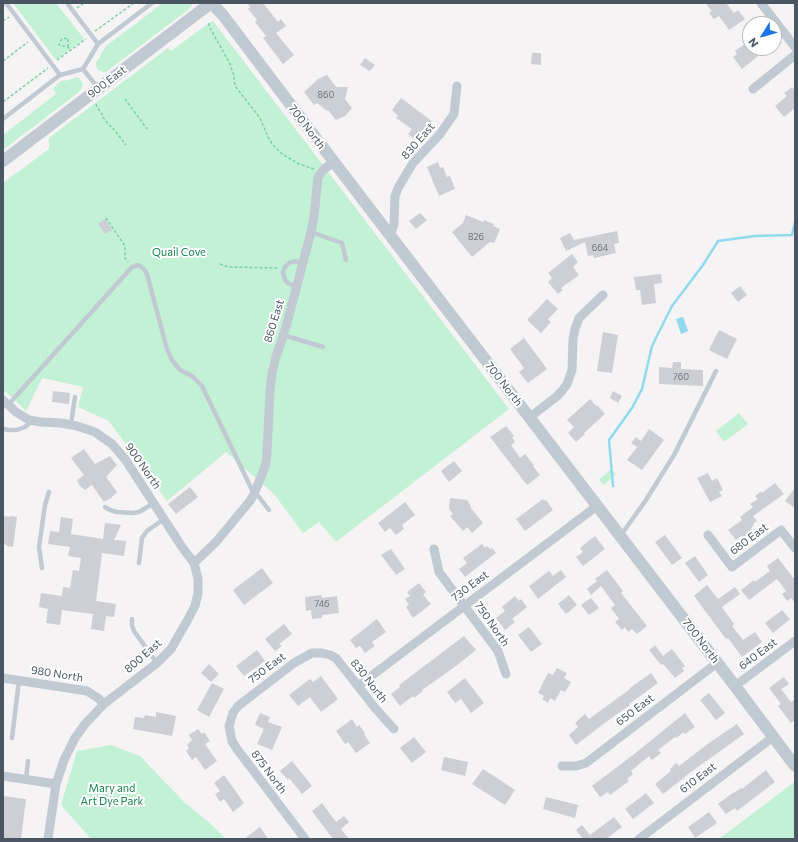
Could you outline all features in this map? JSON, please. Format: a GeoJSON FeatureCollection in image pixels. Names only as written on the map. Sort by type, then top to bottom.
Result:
{"type":"FeatureCollection","features":[{"type":"Feature","properties":{"kind":"street","name":"900 East"},"geometry":{"type":"LineString","coordinates":[[3,161],[211,3]]}},
{"type":"Feature","properties":{"kind":"street","name":"700 North"},"geometry":{"type":"LineString","coordinates":[[211,3],[222,14],[795,766]]}},
{"type":"Feature","properties":{"kind":"street"},"geometry":{"type":"LineString","coordinates":[[761,3],[795,47]]}},
{"type":"Feature","properties":{"kind":"street"},"geometry":{"type":"LineString","coordinates":[[753,89],[795,55]]}},
{"type":"Feature","properties":{"kind":"street","name":"830 East"},"geometry":{"type":"LineString","coordinates":[[390,235],[394,224],[395,196],[398,188],[413,163],[446,127],[454,114],[457,86]]}},
{"type":"Feature","properties":{"kind":"street","name":"860 East"},"geometry":{"type":"LineString","coordinates":[[254,494],[266,463],[272,373],[311,232],[318,177],[324,169],[334,162]]}},
{"type":"Feature","properties":{"kind":"street"},"geometry":{"type":"LineString","coordinates":[[530,417],[556,397],[567,384],[572,370],[573,339],[579,318],[603,296]]}},
{"type":"Feature","properties":{"kind":"street","name":"900 North"},"geometry":{"type":"LineString","coordinates":[[6,402],[21,416],[32,421],[71,424],[96,432],[112,444],[125,459],[194,563]]}},
{"type":"Feature","properties":{"kind":"street"},"geometry":{"type":"LineString","coordinates":[[194,563],[216,542],[250,501],[254,494]]}},
{"type":"Feature","properties":{"kind":"street","name":"730 East"},"geometry":{"type":"LineString","coordinates":[[358,686],[597,506]]}},
{"type":"Feature","properties":{"kind":"street","name":"680 East"},"geometry":{"type":"LineString","coordinates":[[708,535],[732,567],[781,530],[795,548]]}},
{"type":"Feature","properties":{"kind":"street","name":"750 North"},"geometry":{"type":"LineString","coordinates":[[434,548],[439,572],[498,651],[506,674]]}},
{"type":"Feature","properties":{"kind":"street","name":"800 East"},"geometry":{"type":"LineString","coordinates":[[48,839],[56,784],[62,764],[75,738],[88,720],[104,704],[157,663],[171,649],[195,606],[198,590],[198,579],[194,563]]}},
{"type":"Feature","properties":{"kind":"street","name":"640 East"},"geometry":{"type":"LineString","coordinates":[[735,686],[795,641]]}},
{"type":"Feature","properties":{"kind":"street","name":"750 East"},"geometry":{"type":"LineString","coordinates":[[233,713],[238,706],[294,662],[312,653],[322,653]]}},
{"type":"Feature","properties":{"kind":"street","name":"830 North"},"geometry":{"type":"LineString","coordinates":[[322,653],[336,658],[375,708],[394,729]]}},
{"type":"Feature","properties":{"kind":"street","name":"650 East"},"geometry":{"type":"LineString","coordinates":[[562,766],[576,766],[586,763],[717,663]]}},
{"type":"Feature","properties":{"kind":"street","name":"980 North"},"geometry":{"type":"LineString","coordinates":[[3,678],[87,691],[104,704]]}},
{"type":"Feature","properties":{"kind":"street","name":"875 North"},"geometry":{"type":"LineString","coordinates":[[233,713],[229,726],[232,741],[305,839]]}},
{"type":"Feature","properties":{"kind":"street","name":"610 East"},"geometry":{"type":"LineString","coordinates":[[638,839],[773,737]]}},
{"type":"Feature","properties":{"kind":"street"},"geometry":{"type":"LineString","coordinates":[[3,776],[56,784]]}},
{"type":"Feature","properties":{"kind":"lane"},"geometry":{"type":"LineString","coordinates":[[6,3],[60,75]]}},
{"type":"Feature","properties":{"kind":"lane"},"geometry":{"type":"LineString","coordinates":[[67,3],[98,44]]}},
{"type":"Feature","properties":{"kind":"lane"},"geometry":{"type":"LineString","coordinates":[[3,119],[60,75],[84,69],[98,44],[152,3]]}},
{"type":"Feature","properties":{"kind":"lane"},"geometry":{"type":"LineString","coordinates":[[84,69],[98,88]]}},
{"type":"Feature","properties":{"kind":"lane"},"geometry":{"type":"LineString","coordinates":[[311,232],[342,243],[346,260]]}},
{"type":"Feature","properties":{"kind":"lane"},"geometry":{"type":"LineString","coordinates":[[297,287],[291,285],[285,280],[283,270],[289,263],[296,261],[303,263]]}},
{"type":"Feature","properties":{"kind":"lane"},"geometry":{"type":"LineString","coordinates":[[6,402],[132,267],[138,265],[144,269],[147,274],[165,342],[172,360],[180,370],[192,376],[202,386],[254,494],[269,510]]}},
{"type":"Feature","properties":{"kind":"lane"},"geometry":{"type":"LineString","coordinates":[[283,335],[323,347]]}},
{"type":"Feature","properties":{"kind":"lane"},"geometry":{"type":"LineString","coordinates":[[620,536],[646,500],[674,455],[716,371]]}},
{"type":"Feature","properties":{"kind":"lane"},"geometry":{"type":"LineString","coordinates":[[71,424],[75,397]]}},
{"type":"Feature","properties":{"kind":"lane"},"geometry":{"type":"LineString","coordinates":[[3,429],[18,430],[25,427],[32,421]]}},
{"type":"Feature","properties":{"kind":"lane"},"geometry":{"type":"LineString","coordinates":[[42,568],[39,548],[48,492]]}},
{"type":"Feature","properties":{"kind":"lane"},"geometry":{"type":"LineString","coordinates":[[105,507],[117,512],[133,513],[138,512],[154,503]]}},
{"type":"Feature","properties":{"kind":"lane"},"geometry":{"type":"LineString","coordinates":[[139,563],[142,538],[147,531],[164,519]]}},
{"type":"Feature","properties":{"kind":"lane"},"geometry":{"type":"LineString","coordinates":[[132,619],[134,631],[157,663]]}},
{"type":"Feature","properties":{"kind":"lane"},"geometry":{"type":"LineString","coordinates":[[12,738],[20,680]]}},
{"type":"Feature","properties":{"kind":"lane"},"geometry":{"type":"LineString","coordinates":[[26,779],[28,761]]}},
{"type":"Feature","properties":{"kind":"path"},"geometry":{"type":"LineString","coordinates":[[3,102],[134,3]]}},
{"type":"Feature","properties":{"kind":"path"},"geometry":{"type":"LineString","coordinates":[[209,23],[209,26],[230,64],[236,86],[260,118],[273,145],[282,154],[299,164],[314,169]]}},
{"type":"Feature","properties":{"kind":"path"},"geometry":{"type":"LineString","coordinates":[[3,61],[32,38]]}},
{"type":"Feature","properties":{"kind":"path"},"geometry":{"type":"LineString","coordinates":[[68,47],[59,45],[62,39],[68,38],[68,47],[70,50]]}},
{"type":"Feature","properties":{"kind":"path"},"geometry":{"type":"LineString","coordinates":[[125,99],[148,129]]}},
{"type":"Feature","properties":{"kind":"path"},"geometry":{"type":"LineString","coordinates":[[96,103],[96,106],[102,116],[126,145]]}},
{"type":"Feature","properties":{"kind":"path"},"geometry":{"type":"LineString","coordinates":[[106,218],[125,246],[125,258],[132,267]]}},
{"type":"Feature","properties":{"kind":"path"},"geometry":{"type":"LineString","coordinates":[[220,264],[228,266],[279,268],[283,270]]}},
{"type":"Feature","properties":{"kind":"green space"},"geometry":{"type":"Polygon","coordinates":[[[13,3],[56,3],[84,39],[56,60],[13,3]]]}},
{"type":"Feature","properties":{"kind":"green space"},"geometry":{"type":"Polygon","coordinates":[[[163,3],[192,3],[192,5],[189,9],[106,72],[98,70],[96,63],[106,46],[163,3]]]}},
{"type":"Feature","properties":{"kind":"green space","name":"Quail Cove"},"geometry":{"type":"Polygon","coordinates":[[[213,21],[509,409],[336,542],[319,522],[303,533],[274,494],[226,452],[167,501],[109,421],[78,407],[83,387],[42,378],[26,411],[3,390],[3,183],[49,149],[49,138],[168,48],[171,51],[213,21]]]}},
{"type":"Feature","properties":{"kind":"green space"},"geometry":{"type":"Polygon","coordinates":[[[76,77],[80,79],[83,84],[79,92],[3,150],[3,135],[56,94],[53,88],[61,81],[76,77]]]}},
{"type":"Feature","properties":{"kind":"green space"},"geometry":{"type":"Polygon","coordinates":[[[739,413],[748,424],[724,442],[716,431],[739,413]]]}},
{"type":"Feature","properties":{"kind":"green space"},"geometry":{"type":"Polygon","coordinates":[[[611,469],[616,474],[604,485],[599,480],[611,469]]]}},
{"type":"Feature","properties":{"kind":"green space","name":"Mary and Art Dye Park"},"geometry":{"type":"Polygon","coordinates":[[[111,745],[140,756],[184,802],[211,824],[226,839],[91,839],[61,805],[77,751],[111,745]]]}},
{"type":"Feature","properties":{"kind":"green space"},"geometry":{"type":"Polygon","coordinates":[[[795,781],[795,839],[719,839],[793,783],[795,781]]]}},
{"type":"Feature","properties":{"kind":"water"},"geometry":{"type":"Polygon","coordinates":[[[683,317],[688,331],[681,334],[676,319],[683,317]]]}},
{"type":"Feature","properties":{"kind":"building"},"geometry":{"type":"Polygon","coordinates":[[[247,3],[263,3],[278,22],[281,19],[286,26],[276,33],[294,55],[283,64],[263,38],[266,36],[255,22],[257,20],[248,9],[250,7],[247,3]]]}},
{"type":"Feature","properties":{"kind":"building"},"geometry":{"type":"Polygon","coordinates":[[[705,3],[726,3],[734,13],[738,10],[743,16],[742,21],[729,30],[719,16],[714,19],[709,13],[712,11],[705,3]]]}},
{"type":"Feature","properties":{"kind":"building"},"geometry":{"type":"Polygon","coordinates":[[[742,46],[742,56],[758,56],[742,69],[733,57],[737,54],[735,51],[742,46]]]}},
{"type":"Feature","properties":{"kind":"building"},"geometry":{"type":"Polygon","coordinates":[[[532,53],[541,53],[541,65],[531,64],[532,53]]]}},
{"type":"Feature","properties":{"kind":"building"},"geometry":{"type":"Polygon","coordinates":[[[365,58],[375,65],[370,71],[360,65],[365,58]]]}},
{"type":"Feature","properties":{"kind":"building"},"geometry":{"type":"Polygon","coordinates":[[[327,75],[336,87],[348,87],[345,99],[352,108],[345,116],[336,120],[328,110],[327,111],[317,103],[314,105],[304,92],[318,79],[327,75]]]}},
{"type":"Feature","properties":{"kind":"building"},"geometry":{"type":"Polygon","coordinates":[[[792,87],[795,91],[795,108],[784,117],[775,106],[787,96],[784,93],[792,87]]]}},
{"type":"Feature","properties":{"kind":"building"},"geometry":{"type":"Polygon","coordinates":[[[401,98],[433,122],[418,142],[408,134],[412,129],[396,118],[398,116],[392,110],[401,98]]]}},
{"type":"Feature","properties":{"kind":"building"},"geometry":{"type":"Polygon","coordinates":[[[438,162],[440,168],[443,167],[447,177],[450,176],[455,189],[439,196],[427,167],[438,162]]]}},
{"type":"Feature","properties":{"kind":"building"},"geometry":{"type":"Polygon","coordinates":[[[420,213],[427,220],[416,229],[409,221],[420,213]]]}},
{"type":"Feature","properties":{"kind":"building"},"geometry":{"type":"Polygon","coordinates":[[[466,215],[483,222],[484,220],[494,224],[493,226],[500,229],[494,243],[490,242],[472,257],[452,232],[463,223],[466,215]]]}},
{"type":"Feature","properties":{"kind":"building"},"geometry":{"type":"Polygon","coordinates":[[[105,219],[112,230],[105,234],[98,224],[105,219]]]}},
{"type":"Feature","properties":{"kind":"building"},"geometry":{"type":"Polygon","coordinates":[[[617,231],[619,243],[614,244],[616,253],[594,258],[593,255],[588,256],[585,242],[566,251],[560,238],[570,233],[574,240],[617,231]]]}},
{"type":"Feature","properties":{"kind":"building"},"geometry":{"type":"Polygon","coordinates":[[[572,254],[578,262],[573,267],[579,275],[561,288],[563,290],[558,294],[548,282],[552,278],[548,273],[572,254]]]}},
{"type":"Feature","properties":{"kind":"building"},"geometry":{"type":"Polygon","coordinates":[[[661,274],[662,283],[654,284],[656,303],[642,305],[640,290],[636,290],[634,277],[661,274]]]}},
{"type":"Feature","properties":{"kind":"building"},"geometry":{"type":"Polygon","coordinates":[[[740,286],[747,295],[738,302],[731,293],[740,286]]]}},
{"type":"Feature","properties":{"kind":"building"},"geometry":{"type":"Polygon","coordinates":[[[547,299],[558,309],[548,319],[551,322],[541,333],[527,320],[547,299]]]}},
{"type":"Feature","properties":{"kind":"building"},"geometry":{"type":"Polygon","coordinates":[[[719,330],[737,339],[727,359],[709,350],[719,330]]]}},
{"type":"Feature","properties":{"kind":"building"},"geometry":{"type":"Polygon","coordinates":[[[603,332],[618,335],[612,373],[597,371],[603,332]]]}},
{"type":"Feature","properties":{"kind":"building"},"geometry":{"type":"Polygon","coordinates":[[[524,338],[547,369],[528,383],[519,372],[524,368],[510,349],[524,338]]]}},
{"type":"Feature","properties":{"kind":"building"},"geometry":{"type":"Polygon","coordinates":[[[673,362],[681,362],[681,369],[703,370],[703,386],[659,384],[659,367],[672,368],[673,362]]]}},
{"type":"Feature","properties":{"kind":"building"},"geometry":{"type":"Polygon","coordinates":[[[53,391],[70,393],[69,404],[52,402],[53,391]]]}},
{"type":"Feature","properties":{"kind":"building"},"geometry":{"type":"Polygon","coordinates":[[[613,391],[622,396],[618,403],[610,398],[613,391]]]}},
{"type":"Feature","properties":{"kind":"building"},"geometry":{"type":"Polygon","coordinates":[[[590,399],[605,414],[576,442],[568,433],[574,427],[567,420],[590,399]]]}},
{"type":"Feature","properties":{"kind":"building"},"geometry":{"type":"Polygon","coordinates":[[[506,426],[514,436],[512,437],[515,442],[511,445],[520,458],[525,454],[540,475],[527,485],[490,437],[506,426]]]}},
{"type":"Feature","properties":{"kind":"building"},"geometry":{"type":"Polygon","coordinates":[[[649,429],[664,440],[642,470],[627,460],[637,447],[631,443],[636,437],[641,441],[649,429]]]}},
{"type":"Feature","properties":{"kind":"building"},"geometry":{"type":"Polygon","coordinates":[[[84,449],[95,464],[110,456],[117,465],[106,477],[117,492],[104,502],[92,485],[85,490],[80,486],[77,480],[84,475],[71,458],[84,449]]]}},
{"type":"Feature","properties":{"kind":"building"},"geometry":{"type":"Polygon","coordinates":[[[454,461],[462,471],[449,482],[441,471],[454,461]]]}},
{"type":"Feature","properties":{"kind":"building"},"geometry":{"type":"Polygon","coordinates":[[[708,473],[712,481],[717,478],[723,490],[719,492],[722,496],[710,502],[697,478],[708,473]]]}},
{"type":"Feature","properties":{"kind":"building"},"geometry":{"type":"Polygon","coordinates":[[[775,483],[784,494],[753,516],[757,521],[751,528],[752,531],[743,538],[741,536],[736,540],[728,530],[742,520],[740,517],[753,507],[750,504],[758,499],[755,496],[762,491],[762,493],[775,483]]]}},
{"type":"Feature","properties":{"kind":"building"},"geometry":{"type":"Polygon","coordinates":[[[190,487],[198,497],[176,514],[168,504],[190,487]]]}},
{"type":"Feature","properties":{"kind":"building"},"geometry":{"type":"Polygon","coordinates":[[[795,488],[795,508],[785,501],[795,488]]]}},
{"type":"Feature","properties":{"kind":"building"},"geometry":{"type":"Polygon","coordinates":[[[450,498],[467,500],[471,506],[470,507],[483,523],[472,533],[467,527],[463,531],[450,516],[453,514],[449,509],[450,498]]]}},
{"type":"Feature","properties":{"kind":"building"},"geometry":{"type":"Polygon","coordinates":[[[543,499],[544,501],[546,500],[553,510],[525,531],[516,519],[543,499]]]}},
{"type":"Feature","properties":{"kind":"building"},"geometry":{"type":"Polygon","coordinates":[[[405,502],[415,515],[402,525],[404,529],[396,535],[390,528],[385,532],[378,523],[405,502]]]}},
{"type":"Feature","properties":{"kind":"building"},"geometry":{"type":"Polygon","coordinates":[[[3,516],[17,517],[13,547],[3,544],[3,516]]]}},
{"type":"Feature","properties":{"kind":"building"},"geometry":{"type":"Polygon","coordinates":[[[61,517],[73,519],[71,534],[103,539],[105,523],[121,525],[114,540],[126,541],[124,556],[102,553],[96,601],[116,604],[114,617],[106,616],[104,631],[91,629],[93,614],[62,610],[60,625],[46,623],[48,609],[39,607],[41,593],[62,596],[63,587],[70,588],[73,570],[79,571],[81,558],[68,556],[70,547],[48,544],[50,531],[59,532],[61,517]]]}},
{"type":"Feature","properties":{"kind":"building"},"geometry":{"type":"Polygon","coordinates":[[[665,535],[682,558],[672,565],[655,542],[665,535]]]}},
{"type":"Feature","properties":{"kind":"building"},"geometry":{"type":"Polygon","coordinates":[[[595,536],[605,549],[583,566],[576,557],[583,552],[580,548],[595,536]]]}},
{"type":"Feature","properties":{"kind":"building"},"geometry":{"type":"Polygon","coordinates":[[[482,544],[485,548],[487,546],[490,549],[492,548],[496,553],[465,577],[459,569],[467,563],[463,558],[482,544]]]}},
{"type":"Feature","properties":{"kind":"building"},"geometry":{"type":"Polygon","coordinates":[[[391,549],[405,569],[396,575],[381,555],[391,549]]]}},
{"type":"Feature","properties":{"kind":"building"},"geometry":{"type":"Polygon","coordinates":[[[695,556],[708,575],[699,582],[685,563],[695,556]]]}},
{"type":"Feature","properties":{"kind":"building"},"geometry":{"type":"Polygon","coordinates":[[[778,558],[795,580],[795,603],[791,598],[787,601],[782,594],[786,591],[777,579],[749,600],[741,590],[754,580],[755,582],[770,571],[767,566],[778,558]]]}},
{"type":"Feature","properties":{"kind":"building"},"geometry":{"type":"Polygon","coordinates":[[[262,568],[273,583],[244,605],[233,590],[262,568]]]}},
{"type":"Feature","properties":{"kind":"building"},"geometry":{"type":"Polygon","coordinates":[[[561,570],[566,577],[538,599],[529,586],[549,571],[553,576],[561,570]]]}},
{"type":"Feature","properties":{"kind":"building"},"geometry":{"type":"Polygon","coordinates":[[[607,570],[623,591],[621,593],[647,626],[637,634],[632,629],[628,632],[625,627],[622,630],[615,622],[619,619],[611,608],[615,605],[601,586],[591,595],[587,589],[597,581],[595,579],[607,570]]]}},
{"type":"Feature","properties":{"kind":"building"},"geometry":{"type":"Polygon","coordinates":[[[419,583],[426,592],[423,595],[431,604],[413,618],[406,607],[409,605],[405,599],[410,596],[407,592],[419,583]]]}},
{"type":"Feature","properties":{"kind":"building"},"geometry":{"type":"Polygon","coordinates":[[[707,585],[718,599],[735,587],[740,594],[722,607],[734,624],[732,626],[743,640],[755,632],[762,642],[742,657],[728,638],[726,639],[694,596],[707,585]]]}},
{"type":"Feature","properties":{"kind":"building"},"geometry":{"type":"Polygon","coordinates":[[[321,595],[322,598],[337,596],[339,613],[322,615],[322,618],[312,619],[311,610],[306,611],[305,597],[321,595]]]}},
{"type":"Feature","properties":{"kind":"building"},"geometry":{"type":"Polygon","coordinates":[[[569,595],[577,605],[566,614],[558,604],[569,595]]]}},
{"type":"Feature","properties":{"kind":"building"},"geometry":{"type":"Polygon","coordinates":[[[515,596],[519,601],[521,599],[527,607],[512,619],[515,622],[505,630],[496,618],[505,611],[502,607],[515,596]]]}},
{"type":"Feature","properties":{"kind":"building"},"geometry":{"type":"Polygon","coordinates":[[[591,598],[599,608],[589,615],[581,605],[591,598]]]}},
{"type":"Feature","properties":{"kind":"building"},"geometry":{"type":"Polygon","coordinates":[[[782,610],[790,619],[773,633],[765,623],[782,610]]]}},
{"type":"Feature","properties":{"kind":"building"},"geometry":{"type":"Polygon","coordinates":[[[377,619],[386,632],[372,642],[375,646],[365,653],[360,646],[356,648],[350,640],[377,619]]]}},
{"type":"Feature","properties":{"kind":"building"},"geometry":{"type":"Polygon","coordinates":[[[284,624],[292,634],[279,644],[282,646],[275,651],[265,639],[284,624]]]}},
{"type":"Feature","properties":{"kind":"building"},"geometry":{"type":"Polygon","coordinates":[[[529,627],[542,644],[531,652],[518,635],[529,627]]]}},
{"type":"Feature","properties":{"kind":"building"},"geometry":{"type":"Polygon","coordinates":[[[464,636],[476,650],[422,690],[423,691],[414,698],[413,696],[400,706],[391,694],[400,687],[399,685],[464,636]]]}},
{"type":"Feature","properties":{"kind":"building"},"geometry":{"type":"Polygon","coordinates":[[[655,645],[663,656],[672,649],[685,666],[682,668],[684,671],[675,678],[663,664],[661,665],[649,650],[655,645]]]}},
{"type":"Feature","properties":{"kind":"building"},"geometry":{"type":"Polygon","coordinates":[[[257,650],[265,661],[244,676],[236,666],[257,650]]]}},
{"type":"Feature","properties":{"kind":"building"},"geometry":{"type":"Polygon","coordinates":[[[209,664],[219,674],[211,682],[201,673],[209,664]]]}},
{"type":"Feature","properties":{"kind":"building"},"geometry":{"type":"Polygon","coordinates":[[[557,668],[567,673],[564,678],[571,682],[565,692],[561,690],[555,701],[550,698],[548,703],[542,699],[544,696],[538,693],[548,673],[553,675],[557,668]]]}},
{"type":"Feature","properties":{"kind":"building"},"geometry":{"type":"Polygon","coordinates":[[[651,673],[658,683],[576,745],[569,735],[578,727],[575,723],[585,714],[589,719],[651,673]]]}},
{"type":"Feature","properties":{"kind":"building"},"geometry":{"type":"Polygon","coordinates":[[[321,676],[338,699],[321,712],[310,697],[298,706],[289,695],[310,679],[313,682],[321,676]]]}},
{"type":"Feature","properties":{"kind":"building"},"geometry":{"type":"Polygon","coordinates":[[[784,677],[789,684],[781,689],[791,702],[795,699],[795,720],[791,723],[778,706],[781,704],[769,688],[784,677]]]}},
{"type":"Feature","properties":{"kind":"building"},"geometry":{"type":"Polygon","coordinates":[[[465,678],[484,703],[471,713],[461,699],[455,703],[447,692],[465,678]]]}},
{"type":"Feature","properties":{"kind":"building"},"geometry":{"type":"Polygon","coordinates":[[[212,683],[224,689],[209,717],[197,710],[212,683]]]}},
{"type":"Feature","properties":{"kind":"building"},"geometry":{"type":"Polygon","coordinates":[[[709,693],[725,713],[716,720],[700,700],[709,693]]]}},
{"type":"Feature","properties":{"kind":"building"},"geometry":{"type":"Polygon","coordinates":[[[156,712],[176,716],[172,736],[133,729],[135,717],[144,718],[145,715],[156,717],[156,712]]]}},
{"type":"Feature","properties":{"kind":"building"},"geometry":{"type":"Polygon","coordinates":[[[260,713],[270,717],[268,722],[282,727],[272,750],[257,744],[264,729],[255,725],[260,713]]]}},
{"type":"Feature","properties":{"kind":"building"},"geometry":{"type":"Polygon","coordinates":[[[685,713],[695,727],[685,734],[684,732],[676,738],[675,737],[658,750],[661,753],[652,760],[649,756],[631,771],[633,774],[627,779],[629,781],[610,795],[608,792],[600,797],[592,786],[685,713]]]}},
{"type":"Feature","properties":{"kind":"building"},"geometry":{"type":"Polygon","coordinates":[[[352,719],[357,727],[359,725],[365,733],[364,734],[370,743],[356,753],[348,742],[345,744],[336,731],[352,719]]]}},
{"type":"Feature","properties":{"kind":"building"},"geometry":{"type":"Polygon","coordinates":[[[737,724],[744,734],[663,794],[655,784],[671,771],[670,769],[676,763],[679,766],[737,724]]]}},
{"type":"Feature","properties":{"kind":"building"},"geometry":{"type":"Polygon","coordinates":[[[198,729],[202,734],[204,732],[210,741],[205,744],[217,761],[205,770],[196,757],[192,760],[186,751],[189,748],[187,745],[192,740],[189,735],[198,729]]]}},
{"type":"Feature","properties":{"kind":"building"},"geometry":{"type":"Polygon","coordinates":[[[414,737],[426,752],[412,763],[400,748],[414,737]]]}},
{"type":"Feature","properties":{"kind":"building"},"geometry":{"type":"Polygon","coordinates":[[[444,757],[468,762],[465,776],[441,770],[444,757]]]}},
{"type":"Feature","properties":{"kind":"building"},"geometry":{"type":"Polygon","coordinates":[[[292,761],[312,786],[302,794],[289,778],[288,780],[280,771],[292,761]]]}},
{"type":"Feature","properties":{"kind":"building"},"geometry":{"type":"Polygon","coordinates":[[[483,769],[515,790],[505,805],[472,784],[483,769]]]}},
{"type":"Feature","properties":{"kind":"building"},"geometry":{"type":"Polygon","coordinates":[[[766,770],[775,782],[737,811],[735,808],[726,814],[718,804],[734,792],[741,788],[742,789],[766,770]]]}},
{"type":"Feature","properties":{"kind":"building"},"geometry":{"type":"Polygon","coordinates":[[[224,775],[244,803],[233,812],[224,799],[220,802],[215,794],[220,791],[214,783],[224,775]]]}},
{"type":"Feature","properties":{"kind":"building"},"geometry":{"type":"Polygon","coordinates":[[[646,793],[654,803],[633,819],[625,809],[646,793]]]}},
{"type":"Feature","properties":{"kind":"building"},"geometry":{"type":"Polygon","coordinates":[[[3,796],[26,799],[21,839],[3,839],[3,796]]]}},
{"type":"Feature","properties":{"kind":"building"},"geometry":{"type":"Polygon","coordinates":[[[546,797],[578,805],[575,818],[543,809],[546,797]]]}},
{"type":"Feature","properties":{"kind":"building"},"geometry":{"type":"Polygon","coordinates":[[[322,803],[336,822],[344,816],[349,822],[341,829],[349,839],[333,839],[312,811],[322,803]]]}},
{"type":"Feature","properties":{"kind":"building"},"geometry":{"type":"Polygon","coordinates":[[[709,812],[717,823],[695,838],[688,827],[709,812]]]}},
{"type":"Feature","properties":{"kind":"building"},"geometry":{"type":"Polygon","coordinates":[[[614,817],[622,827],[606,839],[583,839],[576,830],[582,825],[590,835],[614,817]]]}},
{"type":"Feature","properties":{"kind":"building"},"geometry":{"type":"Polygon","coordinates":[[[260,827],[268,839],[244,839],[260,827]]]}},
{"type":"Feature","properties":{"kind":"waterway"},"geometry":{"type":"LineString","coordinates":[[613,486],[609,440],[632,408],[642,389],[652,346],[672,306],[703,265],[718,241],[755,236],[792,235],[795,222]]}}]}
